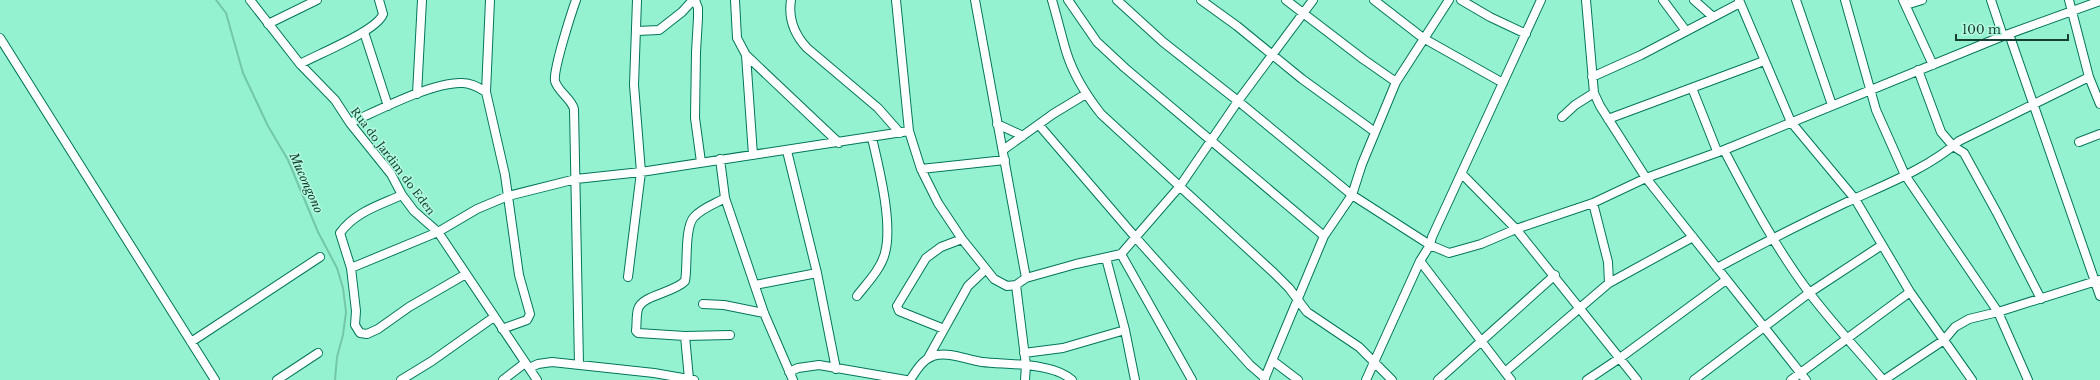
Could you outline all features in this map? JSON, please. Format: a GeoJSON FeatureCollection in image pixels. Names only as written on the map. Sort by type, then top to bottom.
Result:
{"type":"FeatureCollection","features":[{"type":"Feature","properties":{"kind":"street","name":"Rua do Jardim do Eden"},"geometry":{"type":"LineString","coordinates":[[250,0],[300,64],[335,100],[350,123],[391,174],[402,195],[414,211],[438,232],[537,380]]}},
{"type":"Feature","properties":{"kind":"street"},"geometry":{"type":"LineString","coordinates":[[268,24],[317,0]]}},
{"type":"Feature","properties":{"kind":"street"},"geometry":{"type":"LineString","coordinates":[[300,64],[364,32],[381,20],[383,14],[379,0]]}},
{"type":"Feature","properties":{"kind":"street"},"geometry":{"type":"LineString","coordinates":[[417,94],[422,0]]}},
{"type":"Feature","properties":{"kind":"street"},"geometry":{"type":"LineString","coordinates":[[490,0],[486,92],[508,196],[519,275],[530,314],[527,320],[502,329]]}},
{"type":"Feature","properties":{"kind":"street"},"geometry":{"type":"LineString","coordinates":[[576,0],[567,27],[555,75],[558,87],[572,102],[574,109],[579,365]]}},
{"type":"Feature","properties":{"kind":"street"},"geometry":{"type":"LineString","coordinates":[[628,277],[641,172],[634,86],[637,0]]}},
{"type":"Feature","properties":{"kind":"street"},"geometry":{"type":"LineString","coordinates":[[637,31],[659,30],[682,12],[694,0],[698,8],[695,118],[701,162]]}},
{"type":"Feature","properties":{"kind":"street"},"geometry":{"type":"LineString","coordinates":[[734,0],[737,38],[746,55],[839,143]]}},
{"type":"Feature","properties":{"kind":"street"},"geometry":{"type":"LineString","coordinates":[[791,0],[792,25],[800,40],[807,48],[878,108],[900,133]]}},
{"type":"Feature","properties":{"kind":"street"},"geometry":{"type":"LineString","coordinates":[[896,0],[909,131],[921,169],[938,203],[962,239],[994,279],[1007,286],[1016,285],[1026,278],[1076,264],[1121,254],[1180,186],[1212,142],[1238,101],[1313,0]]}},
{"type":"Feature","properties":{"kind":"street"},"geometry":{"type":"LineString","coordinates":[[975,0],[1026,278]]}},
{"type":"Feature","properties":{"kind":"street"},"geometry":{"type":"LineString","coordinates":[[1052,0],[1066,52],[1086,94],[1101,114],[1274,273],[1289,288],[1297,301],[1307,312],[1359,347],[1392,380]]}},
{"type":"Feature","properties":{"kind":"street"},"geometry":{"type":"LineString","coordinates":[[1068,0],[1097,42],[1172,110],[1324,236]]}},
{"type":"Feature","properties":{"kind":"street"},"geometry":{"type":"LineString","coordinates":[[1117,0],[1163,42],[1238,101],[1352,195],[1430,245],[1448,253],[1481,244],[1516,229],[1593,203],[1646,178],[1791,122],[2006,35],[2100,1]]}},
{"type":"Feature","properties":{"kind":"street"},"geometry":{"type":"LineString","coordinates":[[1201,0],[1375,132]]}},
{"type":"Feature","properties":{"kind":"street"},"geometry":{"type":"LineString","coordinates":[[1286,0],[1396,82]]}},
{"type":"Feature","properties":{"kind":"street"},"geometry":{"type":"LineString","coordinates":[[1374,0],[1423,38],[1503,83]]}},
{"type":"Feature","properties":{"kind":"street"},"geometry":{"type":"LineString","coordinates":[[1039,125],[1136,238],[1264,379],[1324,236],[1352,195],[1375,132],[1396,82],[1423,38],[1449,0]]}},
{"type":"Feature","properties":{"kind":"street"},"geometry":{"type":"LineString","coordinates":[[1461,0],[1490,17],[1526,34]]}},
{"type":"Feature","properties":{"kind":"street"},"geometry":{"type":"LineString","coordinates":[[1366,380],[1420,261],[1430,245],[1432,237],[1541,0]]}},
{"type":"Feature","properties":{"kind":"street"},"geometry":{"type":"LineString","coordinates":[[1586,0],[1594,93],[1608,119],[1646,178],[1806,380]]}},
{"type":"Feature","properties":{"kind":"street"},"geometry":{"type":"LineString","coordinates":[[1663,0],[1686,31]]}},
{"type":"Feature","properties":{"kind":"street"},"geometry":{"type":"LineString","coordinates":[[1694,0],[1712,16]]}},
{"type":"Feature","properties":{"kind":"street"},"geometry":{"type":"LineString","coordinates":[[1796,0],[1832,105]]}},
{"type":"Feature","properties":{"kind":"street"},"geometry":{"type":"LineString","coordinates":[[1845,0],[1876,110],[1905,175],[1998,312],[2028,380]]}},
{"type":"Feature","properties":{"kind":"street"},"geometry":{"type":"LineString","coordinates":[[1922,0],[1904,3],[1933,65]]}},
{"type":"Feature","properties":{"kind":"street"},"geometry":{"type":"LineString","coordinates":[[1991,0],[2034,105],[2098,280],[2100,296]]}},
{"type":"Feature","properties":{"kind":"street"},"geometry":{"type":"LineString","coordinates":[[2069,0],[2089,77],[2100,104]]}},
{"type":"Feature","properties":{"kind":"street"},"geometry":{"type":"LineString","coordinates":[[1592,77],[1686,31],[1739,1],[1791,122],[1855,199],[1910,292],[1972,380]]}},
{"type":"Feature","properties":{"kind":"street"},"geometry":{"type":"LineString","coordinates":[[364,32],[388,106]]}},
{"type":"Feature","properties":{"kind":"street"},"geometry":{"type":"LineString","coordinates":[[0,38],[190,342],[216,380]]}},
{"type":"Feature","properties":{"kind":"street"},"geometry":{"type":"LineString","coordinates":[[746,55],[754,155]]}},
{"type":"Feature","properties":{"kind":"street"},"geometry":{"type":"LineString","coordinates":[[1608,119],[1764,61]]}},
{"type":"Feature","properties":{"kind":"street"},"geometry":{"type":"LineString","coordinates":[[1918,70],[1941,132],[1953,146],[1964,153],[1998,213],[2041,299]]}},
{"type":"Feature","properties":{"kind":"street"},"geometry":{"type":"LineString","coordinates":[[1717,268],[1773,237],[1905,175],[1948,152],[1959,141],[2089,77]]}},
{"type":"Feature","properties":{"kind":"street"},"geometry":{"type":"LineString","coordinates":[[350,123],[417,94],[443,86],[463,83],[474,85],[486,92]]}},
{"type":"Feature","properties":{"kind":"street"},"geometry":{"type":"LineString","coordinates":[[1692,88],[1720,150],[1790,265],[1809,293],[1884,380],[1944,340],[1955,327],[1969,319],[1998,312],[2098,280]]}},
{"type":"Feature","properties":{"kind":"street"},"geometry":{"type":"LineString","coordinates":[[1562,117],[1575,105],[1594,93]]}},
{"type":"Feature","properties":{"kind":"street"},"geometry":{"type":"LineString","coordinates":[[1003,150],[1086,94]]}},
{"type":"Feature","properties":{"kind":"street"},"geometry":{"type":"LineString","coordinates":[[997,124],[1023,136]]}},
{"type":"Feature","properties":{"kind":"street"},"geometry":{"type":"LineString","coordinates":[[351,268],[438,232],[477,210],[508,196],[576,179],[641,172],[720,159],[872,138],[909,131]]}},
{"type":"Feature","properties":{"kind":"street"},"geometry":{"type":"LineString","coordinates":[[2079,142],[2100,134]]}},
{"type":"Feature","properties":{"kind":"street"},"geometry":{"type":"LineString","coordinates":[[857,296],[876,271],[885,253],[886,209],[872,138]]}},
{"type":"Feature","properties":{"kind":"street"},"geometry":{"type":"LineString","coordinates":[[787,150],[817,273],[836,369]]}},
{"type":"Feature","properties":{"kind":"street"},"geometry":{"type":"LineString","coordinates":[[720,159],[725,198],[764,313],[793,380]]}},
{"type":"Feature","properties":{"kind":"street"},"geometry":{"type":"LineString","coordinates":[[921,169],[1005,160]]}},
{"type":"Feature","properties":{"kind":"street"},"geometry":{"type":"LineString","coordinates":[[1462,174],[1516,229],[1555,275],[1637,380]]}},
{"type":"Feature","properties":{"kind":"street"},"geometry":{"type":"LineString","coordinates":[[402,195],[362,213],[349,221],[340,232],[351,268],[356,311],[355,325],[360,333],[367,334],[378,330],[409,307],[466,274]]}},
{"type":"Feature","properties":{"kind":"street"},"geometry":{"type":"LineString","coordinates":[[725,198],[701,211],[693,218],[689,230],[685,281],[680,287],[647,299],[639,306],[637,311],[636,331],[638,333],[685,336],[730,335]]}},
{"type":"Feature","properties":{"kind":"street"},"geometry":{"type":"LineString","coordinates":[[1593,203],[1608,262],[1609,283]]}},
{"type":"Feature","properties":{"kind":"street"},"geometry":{"type":"LineString","coordinates":[[1505,372],[1581,309],[1609,283],[1693,237]]}},
{"type":"Feature","properties":{"kind":"street"},"geometry":{"type":"LineString","coordinates":[[944,328],[906,316],[899,311],[897,306],[926,258],[941,247],[962,239]]}},
{"type":"Feature","properties":{"kind":"street"},"geometry":{"type":"LineString","coordinates":[[1694,380],[1763,326],[1809,293],[1882,245]]}},
{"type":"Feature","properties":{"kind":"street"},"geometry":{"type":"LineString","coordinates":[[1121,254],[1192,380]]}},
{"type":"Feature","properties":{"kind":"street"},"geometry":{"type":"LineString","coordinates":[[190,342],[320,257]]}},
{"type":"Feature","properties":{"kind":"street"},"geometry":{"type":"LineString","coordinates":[[1106,258],[1125,330],[1134,380]]}},
{"type":"Feature","properties":{"kind":"street"},"geometry":{"type":"LineString","coordinates":[[1420,261],[1511,380]]}},
{"type":"Feature","properties":{"kind":"street"},"geometry":{"type":"LineString","coordinates":[[910,380],[920,365],[928,358],[968,286],[986,269]]}},
{"type":"Feature","properties":{"kind":"street"},"geometry":{"type":"LineString","coordinates":[[755,285],[817,273]]}},
{"type":"Feature","properties":{"kind":"street"},"geometry":{"type":"LineString","coordinates":[[1438,380],[1481,339],[1555,275]]}},
{"type":"Feature","properties":{"kind":"street"},"geometry":{"type":"LineString","coordinates":[[1587,380],[1620,358],[1726,280]]}},
{"type":"Feature","properties":{"kind":"street"},"geometry":{"type":"LineString","coordinates":[[1016,285],[1026,365],[1025,380]]}},
{"type":"Feature","properties":{"kind":"street"},"geometry":{"type":"LineString","coordinates":[[1790,380],[1910,292]]}},
{"type":"Feature","properties":{"kind":"street"},"geometry":{"type":"LineString","coordinates":[[703,304],[724,305],[764,313]]}},
{"type":"Feature","properties":{"kind":"street"},"geometry":{"type":"LineString","coordinates":[[401,380],[432,361],[494,317]]}},
{"type":"Feature","properties":{"kind":"street"},"geometry":{"type":"LineString","coordinates":[[1024,353],[1063,348],[1125,330]]}},
{"type":"Feature","properties":{"kind":"street"},"geometry":{"type":"LineString","coordinates":[[503,380],[527,365],[552,362],[692,380],[685,336]]}},
{"type":"Feature","properties":{"kind":"street"},"geometry":{"type":"LineString","coordinates":[[277,380],[318,353]]}},
{"type":"Feature","properties":{"kind":"street"},"geometry":{"type":"LineString","coordinates":[[928,358],[938,355],[954,356],[980,362],[1026,365],[1054,371],[1072,380]]}},
{"type":"Feature","properties":{"kind":"street"},"geometry":{"type":"LineString","coordinates":[[1273,360],[1298,380]]}},
{"type":"Feature","properties":{"kind":"street"},"geometry":{"type":"LineString","coordinates":[[789,372],[798,368],[819,365],[906,380]]}},
{"type":"Feature","properties":{"kind":"waterway","name":"Mucongono"},"geometry":{"type":"LineString","coordinates":[[216,0],[226,13],[243,73],[268,126],[288,160],[318,232],[337,268],[343,288],[346,312],[343,335],[337,357],[335,380]]}}]}
